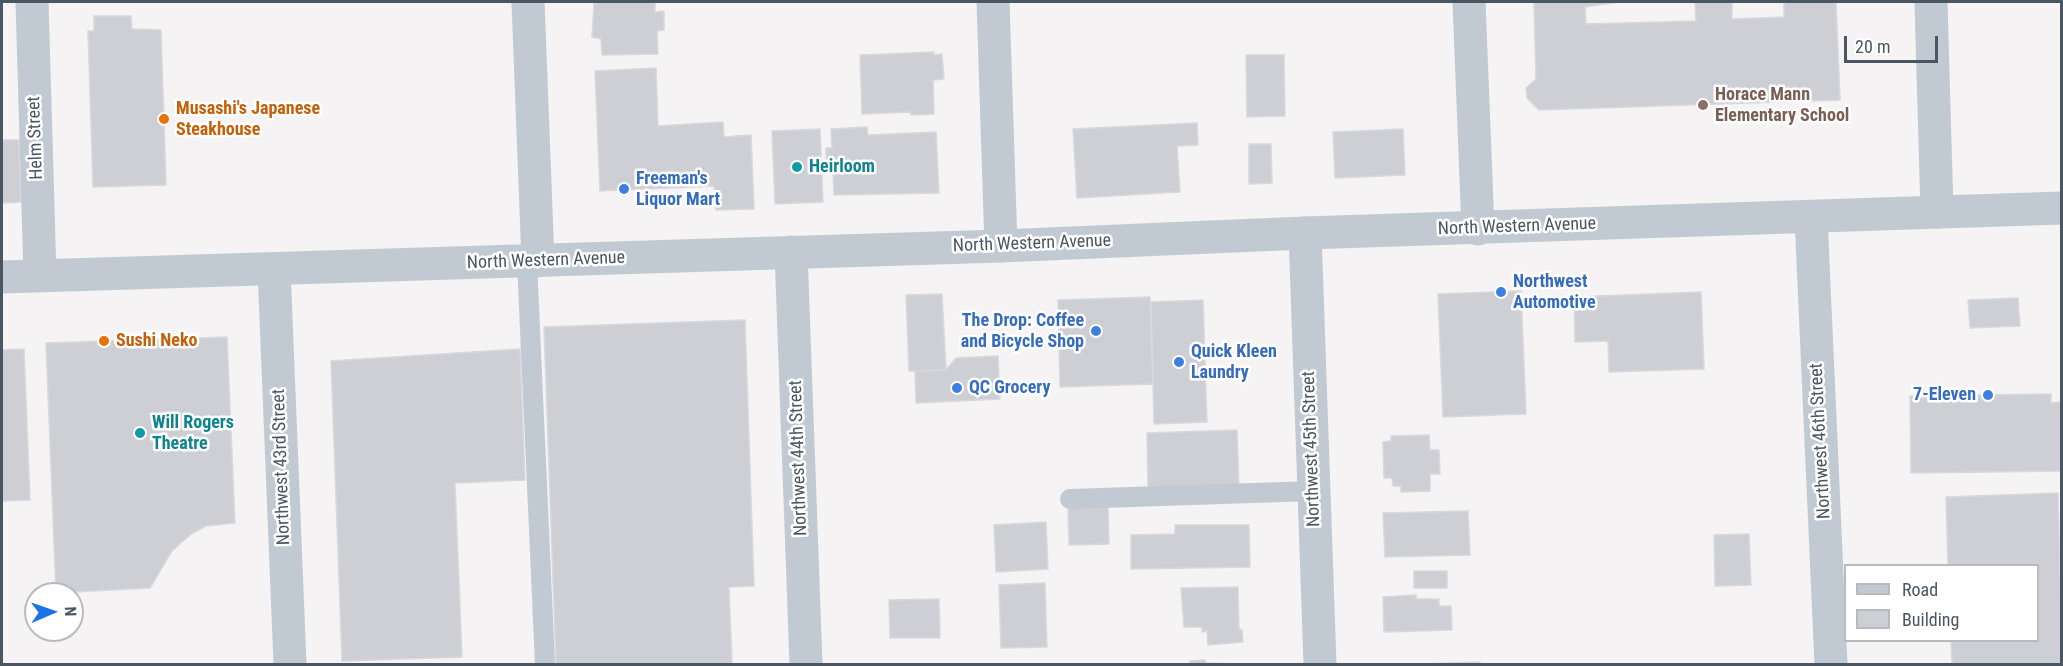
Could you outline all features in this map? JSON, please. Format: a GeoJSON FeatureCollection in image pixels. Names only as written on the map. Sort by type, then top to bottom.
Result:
{"type":"FeatureCollection","features":[{"type":"Feature","properties":{"kind":"street","name":"Helm Street"},"geometry":{"type":"LineString","coordinates":[[32,2],[40,275]]}},
{"type":"Feature","properties":{"kind":"street"},"geometry":{"type":"LineString","coordinates":[[528,2],[533,262]]}},
{"type":"Feature","properties":{"kind":"street"},"geometry":{"type":"LineString","coordinates":[[993,2],[1001,246]]}},
{"type":"Feature","properties":{"kind":"street"},"geometry":{"type":"LineString","coordinates":[[1469,2],[1478,229]]}},
{"type":"Feature","properties":{"kind":"street"},"geometry":{"type":"LineString","coordinates":[[1931,2],[1937,212]]}},
{"type":"Feature","properties":{"kind":"street","name":"North Western Avenue"},"geometry":{"type":"LineString","coordinates":[[2,277],[533,262],[2061,208]]}},
{"type":"Feature","properties":{"kind":"street","name":"Northwest 46th Street"},"geometry":{"type":"LineString","coordinates":[[1811,217],[1831,664]]}},
{"type":"Feature","properties":{"kind":"street","name":"Northwest 45th Street"},"geometry":{"type":"LineString","coordinates":[[1305,233],[1320,664]]}},
{"type":"Feature","properties":{"kind":"street","name":"Northwest 44th Street"},"geometry":{"type":"LineString","coordinates":[[791,252],[806,664]]}},
{"type":"Feature","properties":{"kind":"street","name":"Northwest 43rd Street"},"geometry":{"type":"LineString","coordinates":[[274,269],[290,664]]}},
{"type":"Feature","properties":{"kind":"lane"},"geometry":{"type":"LineString","coordinates":[[533,262],[545,664]]}},
{"type":"Feature","properties":{"kind":"lane"},"geometry":{"type":"LineString","coordinates":[[1070,499],[1314,491]]}},
{"type":"Feature","properties":{"kind":"building"},"geometry":{"type":"Polygon","coordinates":[[[655,2],[655,12],[664,11],[664,30],[657,31],[658,54],[602,55],[601,39],[592,37],[594,4],[655,2]]]}},
{"type":"Feature","properties":{"kind":"building","name":"Horace Mann Elementary School"},"geometry":{"type":"Polygon","coordinates":[[[1534,2],[1619,2],[1585,7],[1586,24],[1696,21],[1695,2],[1732,2],[1732,19],[1784,17],[1784,2],[1836,2],[1840,100],[1539,110],[1527,98],[1526,88],[1536,79],[1534,2]]]}},
{"type":"Feature","properties":{"kind":"building"},"geometry":{"type":"Polygon","coordinates":[[[94,16],[131,16],[132,29],[161,30],[166,185],[93,187],[88,31],[94,31],[94,16]]]}},
{"type":"Feature","properties":{"kind":"building"},"geometry":{"type":"Polygon","coordinates":[[[934,52],[934,55],[942,54],[944,79],[933,80],[934,114],[911,115],[910,112],[862,114],[860,55],[934,52]]]}},
{"type":"Feature","properties":{"kind":"building"},"geometry":{"type":"Polygon","coordinates":[[[1246,55],[1284,55],[1285,116],[1247,117],[1246,55]]]}},
{"type":"Feature","properties":{"kind":"building"},"geometry":{"type":"Polygon","coordinates":[[[656,68],[658,126],[723,122],[724,137],[751,135],[754,209],[716,210],[714,186],[600,191],[595,71],[656,68]]]}},
{"type":"Feature","properties":{"kind":"building"},"geometry":{"type":"Polygon","coordinates":[[[1197,123],[1198,145],[1177,146],[1180,192],[1077,198],[1073,129],[1197,123]]]}},
{"type":"Feature","properties":{"kind":"building"},"geometry":{"type":"Polygon","coordinates":[[[867,127],[868,135],[936,132],[939,193],[834,195],[833,171],[827,173],[826,148],[832,148],[831,129],[867,127]]]}},
{"type":"Feature","properties":{"kind":"building","name":"Heirloom"},"geometry":{"type":"Polygon","coordinates":[[[820,129],[823,202],[775,204],[772,131],[820,129]]]}},
{"type":"Feature","properties":{"kind":"building"},"geometry":{"type":"Polygon","coordinates":[[[1403,129],[1405,175],[1335,178],[1333,132],[1403,129]]]}},
{"type":"Feature","properties":{"kind":"building"},"geometry":{"type":"Polygon","coordinates":[[[2,140],[19,140],[21,202],[2,203],[2,140]]]}},
{"type":"Feature","properties":{"kind":"building"},"geometry":{"type":"Polygon","coordinates":[[[1249,144],[1271,144],[1272,183],[1249,184],[1249,144]]]}},
{"type":"Feature","properties":{"kind":"building"},"geometry":{"type":"Polygon","coordinates":[[[1521,291],[1526,414],[1443,417],[1438,294],[1521,291]]]}},
{"type":"Feature","properties":{"kind":"building"},"geometry":{"type":"Polygon","coordinates":[[[1701,292],[1704,369],[1609,372],[1608,341],[1575,342],[1574,297],[1701,292]]]}},
{"type":"Feature","properties":{"kind":"building"},"geometry":{"type":"Polygon","coordinates":[[[942,294],[946,370],[909,371],[906,295],[942,294]]]}},
{"type":"Feature","properties":{"kind":"building"},"geometry":{"type":"Polygon","coordinates":[[[1150,297],[1153,384],[1060,387],[1058,300],[1150,297]]]}},
{"type":"Feature","properties":{"kind":"building"},"geometry":{"type":"Polygon","coordinates":[[[2018,298],[2020,326],[1970,328],[1968,300],[2018,298]]]}},
{"type":"Feature","properties":{"kind":"building","name":"Quick Kleen Laundry"},"geometry":{"type":"Polygon","coordinates":[[[1203,300],[1207,422],[1154,424],[1151,302],[1203,300]]]}},
{"type":"Feature","properties":{"kind":"building"},"geometry":{"type":"Polygon","coordinates":[[[745,320],[754,586],[729,587],[732,664],[556,664],[544,327],[745,320]]]}},
{"type":"Feature","properties":{"kind":"building","name":"Will Rogers Theatre"},"geometry":{"type":"Polygon","coordinates":[[[227,337],[235,523],[206,526],[191,534],[172,551],[150,588],[84,592],[84,582],[56,582],[46,343],[227,337]]]}},
{"type":"Feature","properties":{"kind":"building"},"geometry":{"type":"Polygon","coordinates":[[[24,349],[30,500],[2,501],[2,350],[24,349]]]}},
{"type":"Feature","properties":{"kind":"building"},"geometry":{"type":"Polygon","coordinates":[[[520,349],[525,480],[455,483],[462,657],[342,661],[331,361],[520,349]]]}},
{"type":"Feature","properties":{"kind":"building","name":"QC Grocery"},"geometry":{"type":"Polygon","coordinates":[[[998,356],[1000,399],[916,403],[915,371],[946,370],[956,358],[998,356]]]}},
{"type":"Feature","properties":{"kind":"building"},"geometry":{"type":"Polygon","coordinates":[[[2051,394],[2051,403],[2062,402],[2062,471],[1911,473],[1910,396],[2051,394]]]}},
{"type":"Feature","properties":{"kind":"building"},"geometry":{"type":"Polygon","coordinates":[[[1237,430],[1239,488],[1148,490],[1147,433],[1237,430]]]}},
{"type":"Feature","properties":{"kind":"building"},"geometry":{"type":"Polygon","coordinates":[[[1429,435],[1430,450],[1439,450],[1440,474],[1430,474],[1430,491],[1401,492],[1401,486],[1393,486],[1392,478],[1384,478],[1383,442],[1391,441],[1391,436],[1429,435]]]}},
{"type":"Feature","properties":{"kind":"building"},"geometry":{"type":"Polygon","coordinates":[[[2058,493],[2062,664],[1952,664],[1951,642],[2039,642],[2039,564],[1948,564],[1946,497],[2058,493]]]}},
{"type":"Feature","properties":{"kind":"building"},"geometry":{"type":"Polygon","coordinates":[[[1108,506],[1109,544],[1069,545],[1068,507],[1108,506]]]}},
{"type":"Feature","properties":{"kind":"building"},"geometry":{"type":"Polygon","coordinates":[[[1468,511],[1470,555],[1385,557],[1383,513],[1468,511]]]}},
{"type":"Feature","properties":{"kind":"building"},"geometry":{"type":"Polygon","coordinates":[[[1046,522],[1048,569],[996,572],[994,525],[1046,522]]]}},
{"type":"Feature","properties":{"kind":"building"},"geometry":{"type":"Polygon","coordinates":[[[1175,525],[1249,525],[1250,567],[1131,569],[1131,535],[1175,534],[1175,525]]]}},
{"type":"Feature","properties":{"kind":"building"},"geometry":{"type":"Polygon","coordinates":[[[1749,534],[1751,585],[1715,586],[1714,535],[1749,534]]]}},
{"type":"Feature","properties":{"kind":"building"},"geometry":{"type":"Polygon","coordinates":[[[1414,571],[1447,571],[1447,588],[1414,588],[1414,571]]]}},
{"type":"Feature","properties":{"kind":"building"},"geometry":{"type":"Polygon","coordinates":[[[1045,583],[1047,647],[1001,648],[999,585],[1045,583]]]}},
{"type":"Feature","properties":{"kind":"building"},"geometry":{"type":"Polygon","coordinates":[[[1238,587],[1239,629],[1242,630],[1243,642],[1208,645],[1207,631],[1202,632],[1202,627],[1184,627],[1181,588],[1238,587]]]}},
{"type":"Feature","properties":{"kind":"building"},"geometry":{"type":"Polygon","coordinates":[[[1416,595],[1416,599],[1439,599],[1439,606],[1451,606],[1452,630],[1384,632],[1383,597],[1416,595]]]}},
{"type":"Feature","properties":{"kind":"building"},"geometry":{"type":"Polygon","coordinates":[[[939,599],[940,638],[890,638],[889,600],[939,599]]]}},
{"type":"Feature","properties":{"kind":"building"},"geometry":{"type":"Polygon","coordinates":[[[1205,660],[1206,663],[1239,664],[1189,664],[1190,661],[1205,660]]]}},
{"type":"Feature","properties":{"kind":"building"},"geometry":{"type":"Polygon","coordinates":[[[1480,662],[1480,664],[1419,664],[1480,662]]]}},
{"type":"Feature","properties":{"kind":"place","name":"Horace Mann Elementary School"},"geometry":{"type":"Point","coordinates":[1703,105]}},
{"type":"Feature","properties":{"kind":"place","name":"Musashi's Japanese Steakhouse"},"geometry":{"type":"Point","coordinates":[164,119]}},
{"type":"Feature","properties":{"kind":"place","name":"Heirloom"},"geometry":{"type":"Point","coordinates":[797,167]}},
{"type":"Feature","properties":{"kind":"place","name":"Freeman's Liquor Mart"},"geometry":{"type":"Point","coordinates":[624,189]}},
{"type":"Feature","properties":{"kind":"place","name":"Northwest Automotive"},"geometry":{"type":"Point","coordinates":[1501,292]}},
{"type":"Feature","properties":{"kind":"place","name":"The Drop: Coffee and Bicycle Shop"},"geometry":{"type":"Point","coordinates":[1096,331]}},
{"type":"Feature","properties":{"kind":"place","name":"Sushi Neko"},"geometry":{"type":"Point","coordinates":[104,341]}},
{"type":"Feature","properties":{"kind":"place","name":"Quick Kleen Laundry"},"geometry":{"type":"Point","coordinates":[1179,362]}},
{"type":"Feature","properties":{"kind":"place","name":"QC Grocery"},"geometry":{"type":"Point","coordinates":[957,388]}},
{"type":"Feature","properties":{"kind":"place","name":"7-Eleven"},"geometry":{"type":"Point","coordinates":[1988,395]}},
{"type":"Feature","properties":{"kind":"place","name":"Will Rogers Theatre"},"geometry":{"type":"Point","coordinates":[140,433]}}]}
